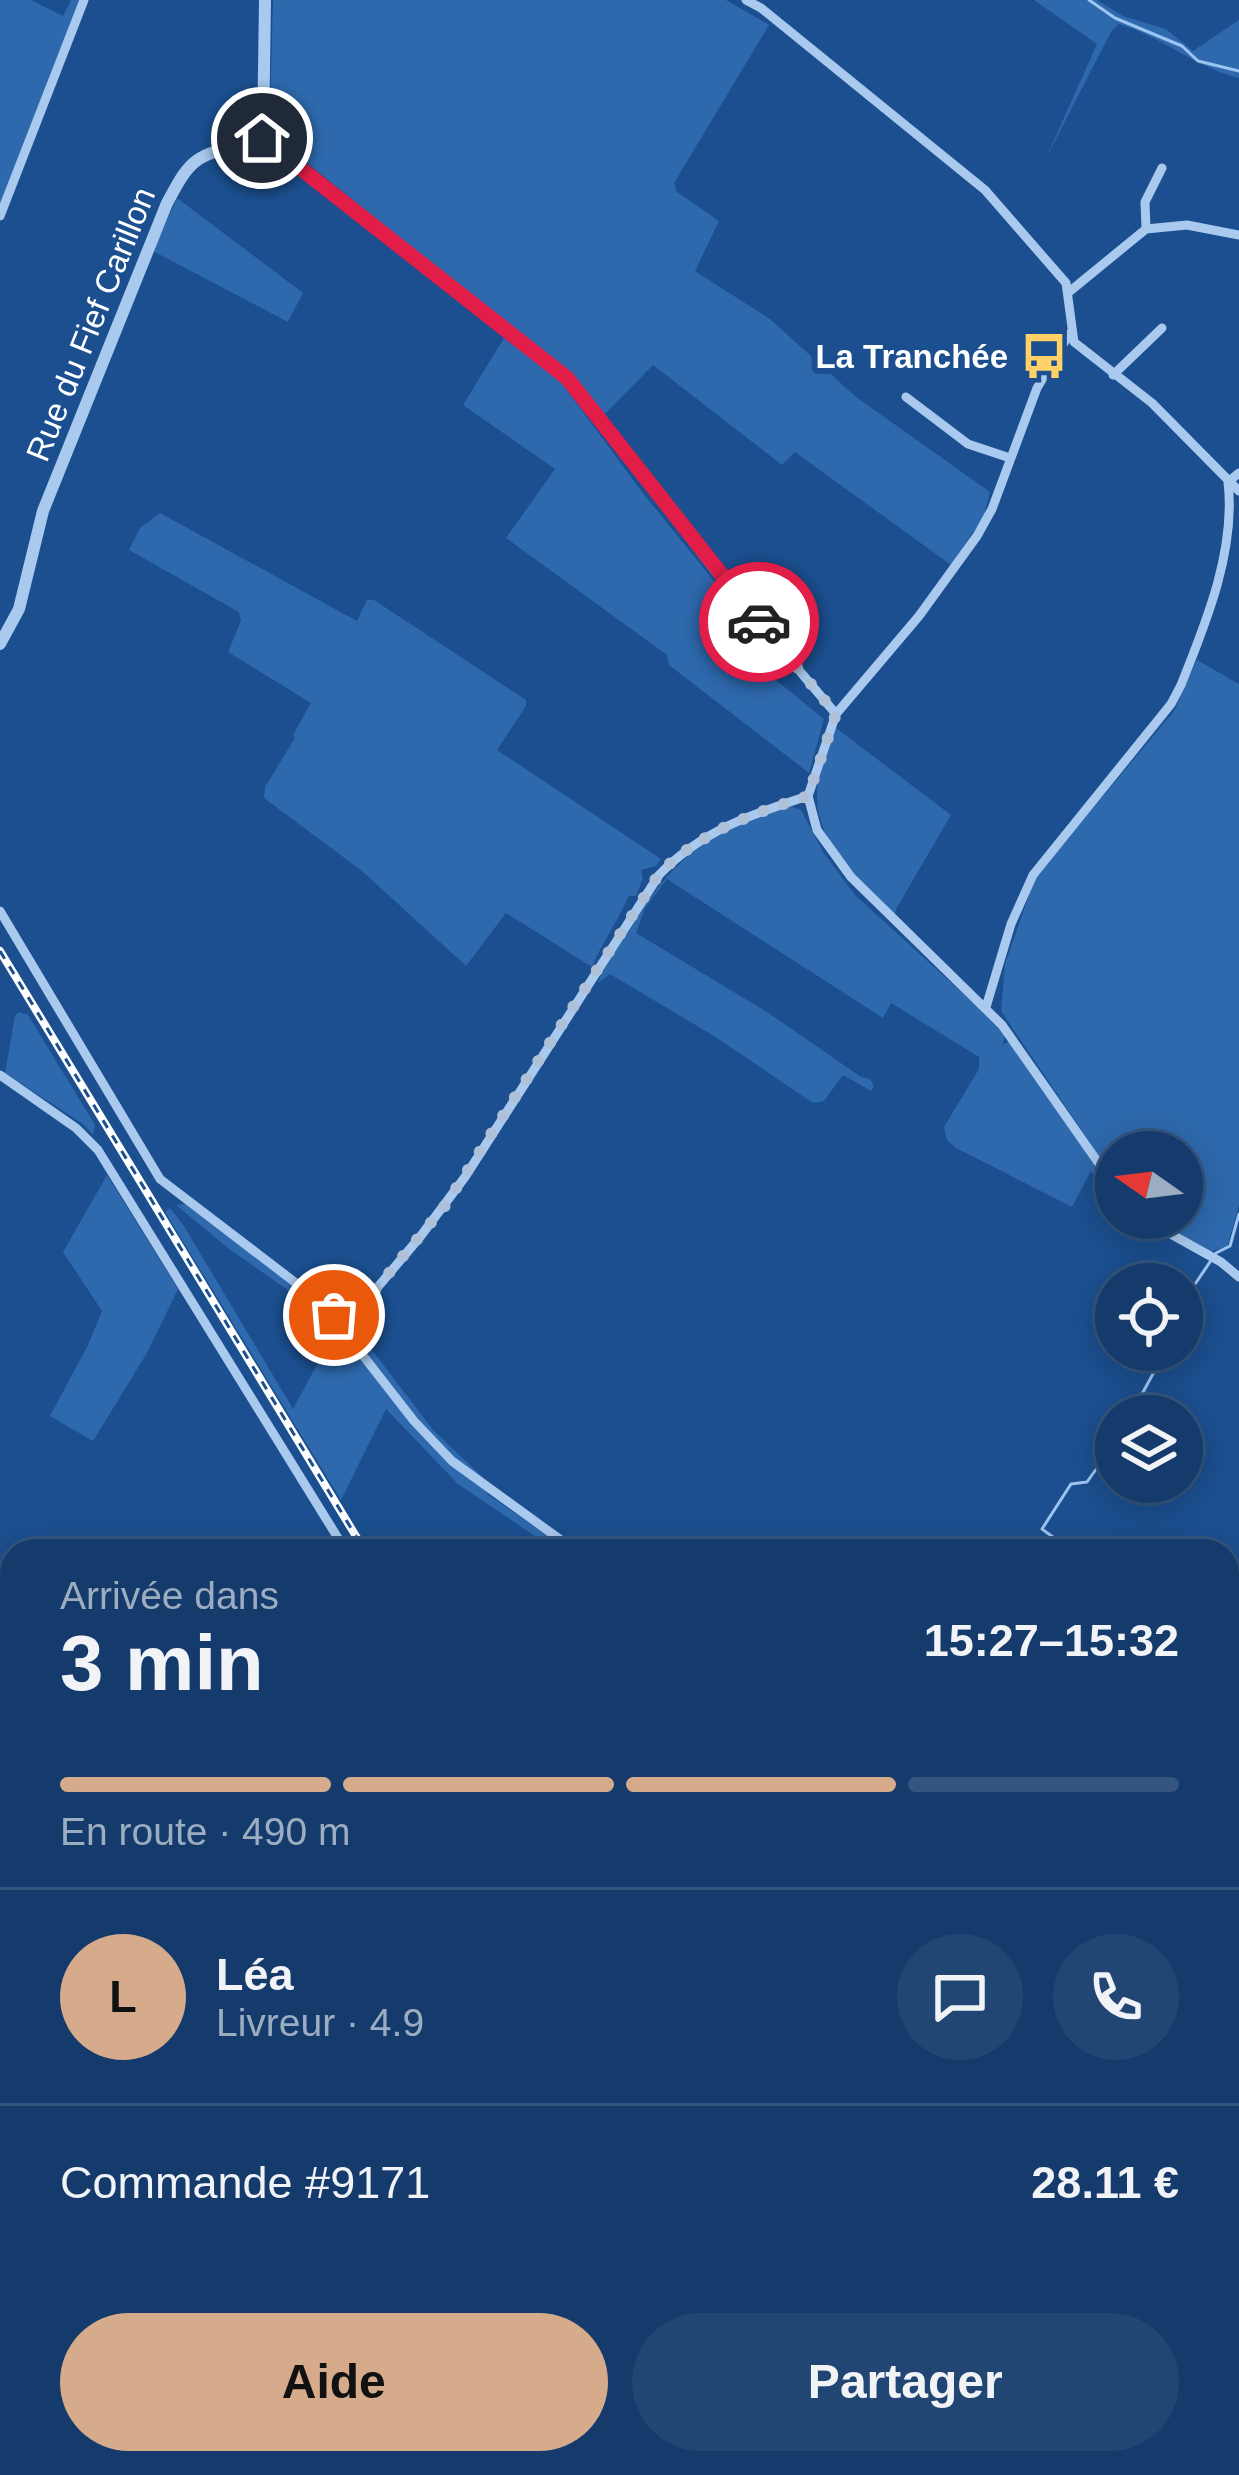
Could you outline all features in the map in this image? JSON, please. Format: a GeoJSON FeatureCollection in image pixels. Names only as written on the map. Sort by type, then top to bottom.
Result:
{"type":"FeatureCollection","features":[{"type":"Feature","properties":{"kind":"street"},"geometry":{"type":"LineString","coordinates":[[0,216],[84,0]]}},
{"type":"Feature","properties":{"kind":"street"},"geometry":{"type":"LineString","coordinates":[[266,0],[262,138],[567,378],[715,571],[836,714]]}},
{"type":"Feature","properties":{"kind":"street"},"geometry":{"type":"LineString","coordinates":[[746,0],[764,4],[985,190],[1053,266],[1069,292],[1070,333],[1082,351],[1152,404],[1239,491]]}},
{"type":"Feature","properties":{"kind":"street","name":"Rue du Fief Carillon"},"geometry":{"type":"LineString","coordinates":[[0,644],[19,609],[44,511],[167,203],[196,159],[262,138]]}},
{"type":"Feature","properties":{"kind":"street"},"geometry":{"type":"LineString","coordinates":[[1145,229],[1145,202],[1162,168]]}},
{"type":"Feature","properties":{"kind":"street"},"geometry":{"type":"LineString","coordinates":[[1069,292],[1145,229],[1186,225],[1239,235]]}},
{"type":"Feature","properties":{"kind":"street"},"geometry":{"type":"LineString","coordinates":[[1113,375],[1162,328]]}},
{"type":"Feature","properties":{"kind":"street"},"geometry":{"type":"LineString","coordinates":[[1070,333],[1050,361],[992,509],[957,566],[836,714],[808,796],[817,830],[850,877],[986,1007],[1095,1158]]}},
{"type":"Feature","properties":{"kind":"street"},"geometry":{"type":"LineString","coordinates":[[906,397],[968,444],[1010,458]]}},
{"type":"Feature","properties":{"kind":"street"},"geometry":{"type":"LineString","coordinates":[[1228,482],[1239,473]]}},
{"type":"Feature","properties":{"kind":"street"},"geometry":{"type":"LineString","coordinates":[[986,1007],[1011,924],[1033,875],[1181,686],[1222,562],[1228,482]]}},
{"type":"Feature","properties":{"kind":"street"},"geometry":{"type":"LineString","coordinates":[[344,1327],[444,1207],[659,874],[688,847],[716,830],[808,796]]}},
{"type":"Feature","properties":{"kind":"street"},"geometry":{"type":"LineString","coordinates":[[0,911],[153,1171],[297,1282],[344,1327],[435,1446],[559,1539]]}},
{"type":"Feature","properties":{"kind":"street"},"geometry":{"type":"LineString","coordinates":[[0,1075],[76,1128],[98,1150],[339,1539]]}},
{"type":"Feature","properties":{"kind":"street"},"geometry":{"type":"LineString","coordinates":[[1180,1239],[1239,1276]]}},
{"type":"Feature","properties":{"kind":"shaded area"},"geometry":{"type":"Polygon","coordinates":[[[0,0],[31,0],[63,16],[71,0],[81,0],[0,210],[0,0]]]}},
{"type":"Feature","properties":{"kind":"shaded area"},"geometry":{"type":"Polygon","coordinates":[[[273,0],[726,0],[769,25],[674,183],[677,192],[719,221],[695,271],[770,319],[856,397],[990,492],[984,516],[951,565],[795,452],[782,465],[653,365],[604,415],[549,358],[285,145],[270,113],[273,0]]]}},
{"type":"Feature","properties":{"kind":"shaded area"},"geometry":{"type":"Polygon","coordinates":[[[1034,0],[1097,0],[1123,16],[1166,29],[1193,51],[1239,20],[1239,78],[1119,24],[1045,160],[1097,44],[1034,0]]]}},
{"type":"Feature","properties":{"kind":"shaded area"},"geometry":{"type":"Polygon","coordinates":[[[177,198],[303,293],[288,322],[153,251],[177,198]]]}},
{"type":"Feature","properties":{"kind":"shaded area"},"geometry":{"type":"Polygon","coordinates":[[[504,338],[561,382],[642,492],[727,597],[735,600],[710,638],[721,649],[728,641],[824,719],[809,773],[669,665],[667,655],[506,538],[555,469],[463,405],[504,338]]]}},
{"type":"Feature","properties":{"kind":"shaded area"},"geometry":{"type":"Polygon","coordinates":[[[160,513],[357,621],[367,600],[374,600],[526,700],[497,750],[661,859],[656,866],[641,870],[636,896],[629,896],[592,967],[506,913],[466,966],[362,871],[264,798],[265,787],[311,703],[228,652],[241,621],[239,612],[129,550],[140,528],[160,513]]]}},
{"type":"Feature","properties":{"kind":"shaded area"},"geometry":{"type":"Polygon","coordinates":[[[1197,660],[1239,684],[1239,1205],[1227,1247],[1209,1252],[1186,1239],[1203,1239],[1203,1131],[1095,1131],[1095,1150],[1001,1011],[1005,964],[1035,878],[1174,711],[1197,660]]]}},
{"type":"Feature","properties":{"kind":"shaded area"},"geometry":{"type":"Polygon","coordinates":[[[836,728],[951,815],[895,918],[837,854],[818,811],[817,787],[836,728]]]}},
{"type":"Feature","properties":{"kind":"shaded area"},"geometry":{"type":"Polygon","coordinates":[[[790,806],[801,810],[823,852],[855,895],[1001,1028],[1003,1045],[1009,1041],[1095,1165],[1095,1177],[1091,1171],[1072,1207],[947,1140],[944,1127],[979,1069],[979,1057],[891,1003],[883,1018],[667,879],[645,908],[636,933],[870,1079],[871,1091],[843,1075],[824,1101],[813,1103],[610,974],[598,983],[609,961],[664,880],[697,849],[790,806]]]}},
{"type":"Feature","properties":{"kind":"shaded area"},"geometry":{"type":"Polygon","coordinates":[[[19,1012],[28,1015],[95,1125],[93,1135],[5,1073],[19,1012]]]}},
{"type":"Feature","properties":{"kind":"shaded area"},"geometry":{"type":"Polygon","coordinates":[[[107,1175],[178,1289],[147,1353],[93,1441],[50,1416],[102,1311],[63,1252],[107,1175]]]}},
{"type":"Feature","properties":{"kind":"shaded area"},"geometry":{"type":"Polygon","coordinates":[[[185,1204],[314,1299],[345,1337],[356,1329],[433,1430],[491,1485],[487,1494],[553,1539],[539,1539],[458,1484],[386,1409],[341,1500],[165,1212],[170,1208],[184,1226],[293,1409],[332,1337],[308,1304],[176,1205],[185,1204]]]}},
{"type":"Feature","properties":{"kind":"waterway"},"geometry":{"type":"LineString","coordinates":[[1089,0],[1115,18],[1182,46],[1198,61],[1239,71]]}},
{"type":"Feature","properties":{"kind":"waterway"},"geometry":{"type":"LineString","coordinates":[[1203,1272],[1216,1253],[1230,1246],[1239,1214]]}},
{"type":"Feature","properties":{"kind":"waterway"},"geometry":{"type":"LineString","coordinates":[[1141,1395],[1155,1371]]}},
{"type":"Feature","properties":{"kind":"waterway"},"geometry":{"type":"LineString","coordinates":[[1056,1539],[1042,1529],[1071,1484],[1087,1482],[1095,1471]]}},
{"type":"Feature","properties":{"kind":"railway"},"geometry":{"type":"LineString","coordinates":[[0,951],[358,1539]]}},
{"type":"Feature","properties":{"kind":"way so far"},"geometry":{"type":"LineString","coordinates":[[334,1315],[344,1327],[444,1207],[659,874],[688,847],[716,830],[808,796],[836,714],[759,622]]}},
{"type":"Feature","properties":{"kind":"place","name":"La Tranchée"},"geometry":{"type":"Point","coordinates":[1044,356]}},
{"type":"Feature","properties":{"kind":"route"},"geometry":{"type":"LineString","coordinates":[[262,138],[567,378],[759,622]]}}]}
